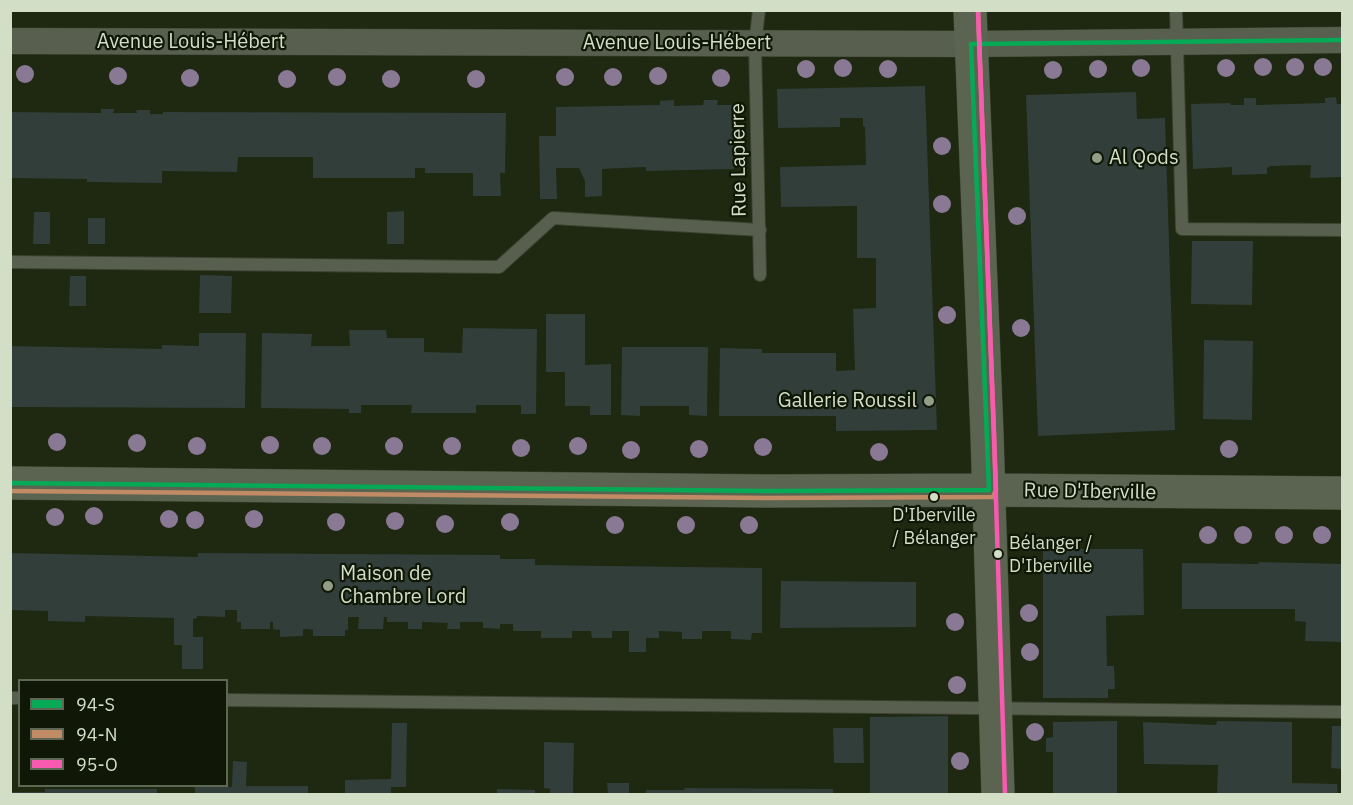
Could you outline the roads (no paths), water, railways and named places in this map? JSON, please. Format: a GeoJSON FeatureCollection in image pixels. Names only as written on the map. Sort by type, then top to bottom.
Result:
{"type":"FeatureCollection","features":[{"type":"Feature","properties":{"kind":"main road"},"geometry":{"type":"LineString","coordinates":[[970,10],[989,490],[998,795]]}},
{"type":"Feature","properties":{"kind":"main road","name":"Rue D'Iberville"},"geometry":{"type":"LineString","coordinates":[[10,483],[1342,494]]}},
{"type":"Feature","properties":{"kind":"street","name":"Avenue Louis-Hébert"},"geometry":{"type":"LineString","coordinates":[[10,41],[971,44],[1342,39]]}},
{"type":"Feature","properties":{"kind":"lane","name":"Rue Lapierre"},"geometry":{"type":"LineString","coordinates":[[759,10],[756,44],[760,275]]}},
{"type":"Feature","properties":{"kind":"lane"},"geometry":{"type":"LineString","coordinates":[[1176,10],[1182,230],[1342,230]]}},
{"type":"Feature","properties":{"kind":"lane"},"geometry":{"type":"LineString","coordinates":[[10,262],[499,267],[553,218],[760,230]]}},
{"type":"Feature","properties":{"kind":"lane"},"geometry":{"type":"LineString","coordinates":[[228,700],[1342,711]]}},
{"type":"Feature","properties":{"kind":"place","name":"Al Qods"},"geometry":{"type":"Point","coordinates":[1097,158]}},
{"type":"Feature","properties":{"kind":"place","name":"Gallerie Roussil"},"geometry":{"type":"Point","coordinates":[929,401]}},
{"type":"Feature","properties":{"kind":"place","name":"D'Iberville / Bélanger"},"geometry":{"type":"Point","coordinates":[934,497]}},
{"type":"Feature","properties":{"kind":"place","name":"Bélanger / D'Iberville"},"geometry":{"type":"Point","coordinates":[998,554]}},
{"type":"Feature","properties":{"kind":"place","name":"Maison de Chambre Lord"},"geometry":{"type":"Point","coordinates":[328,586]}}]}
